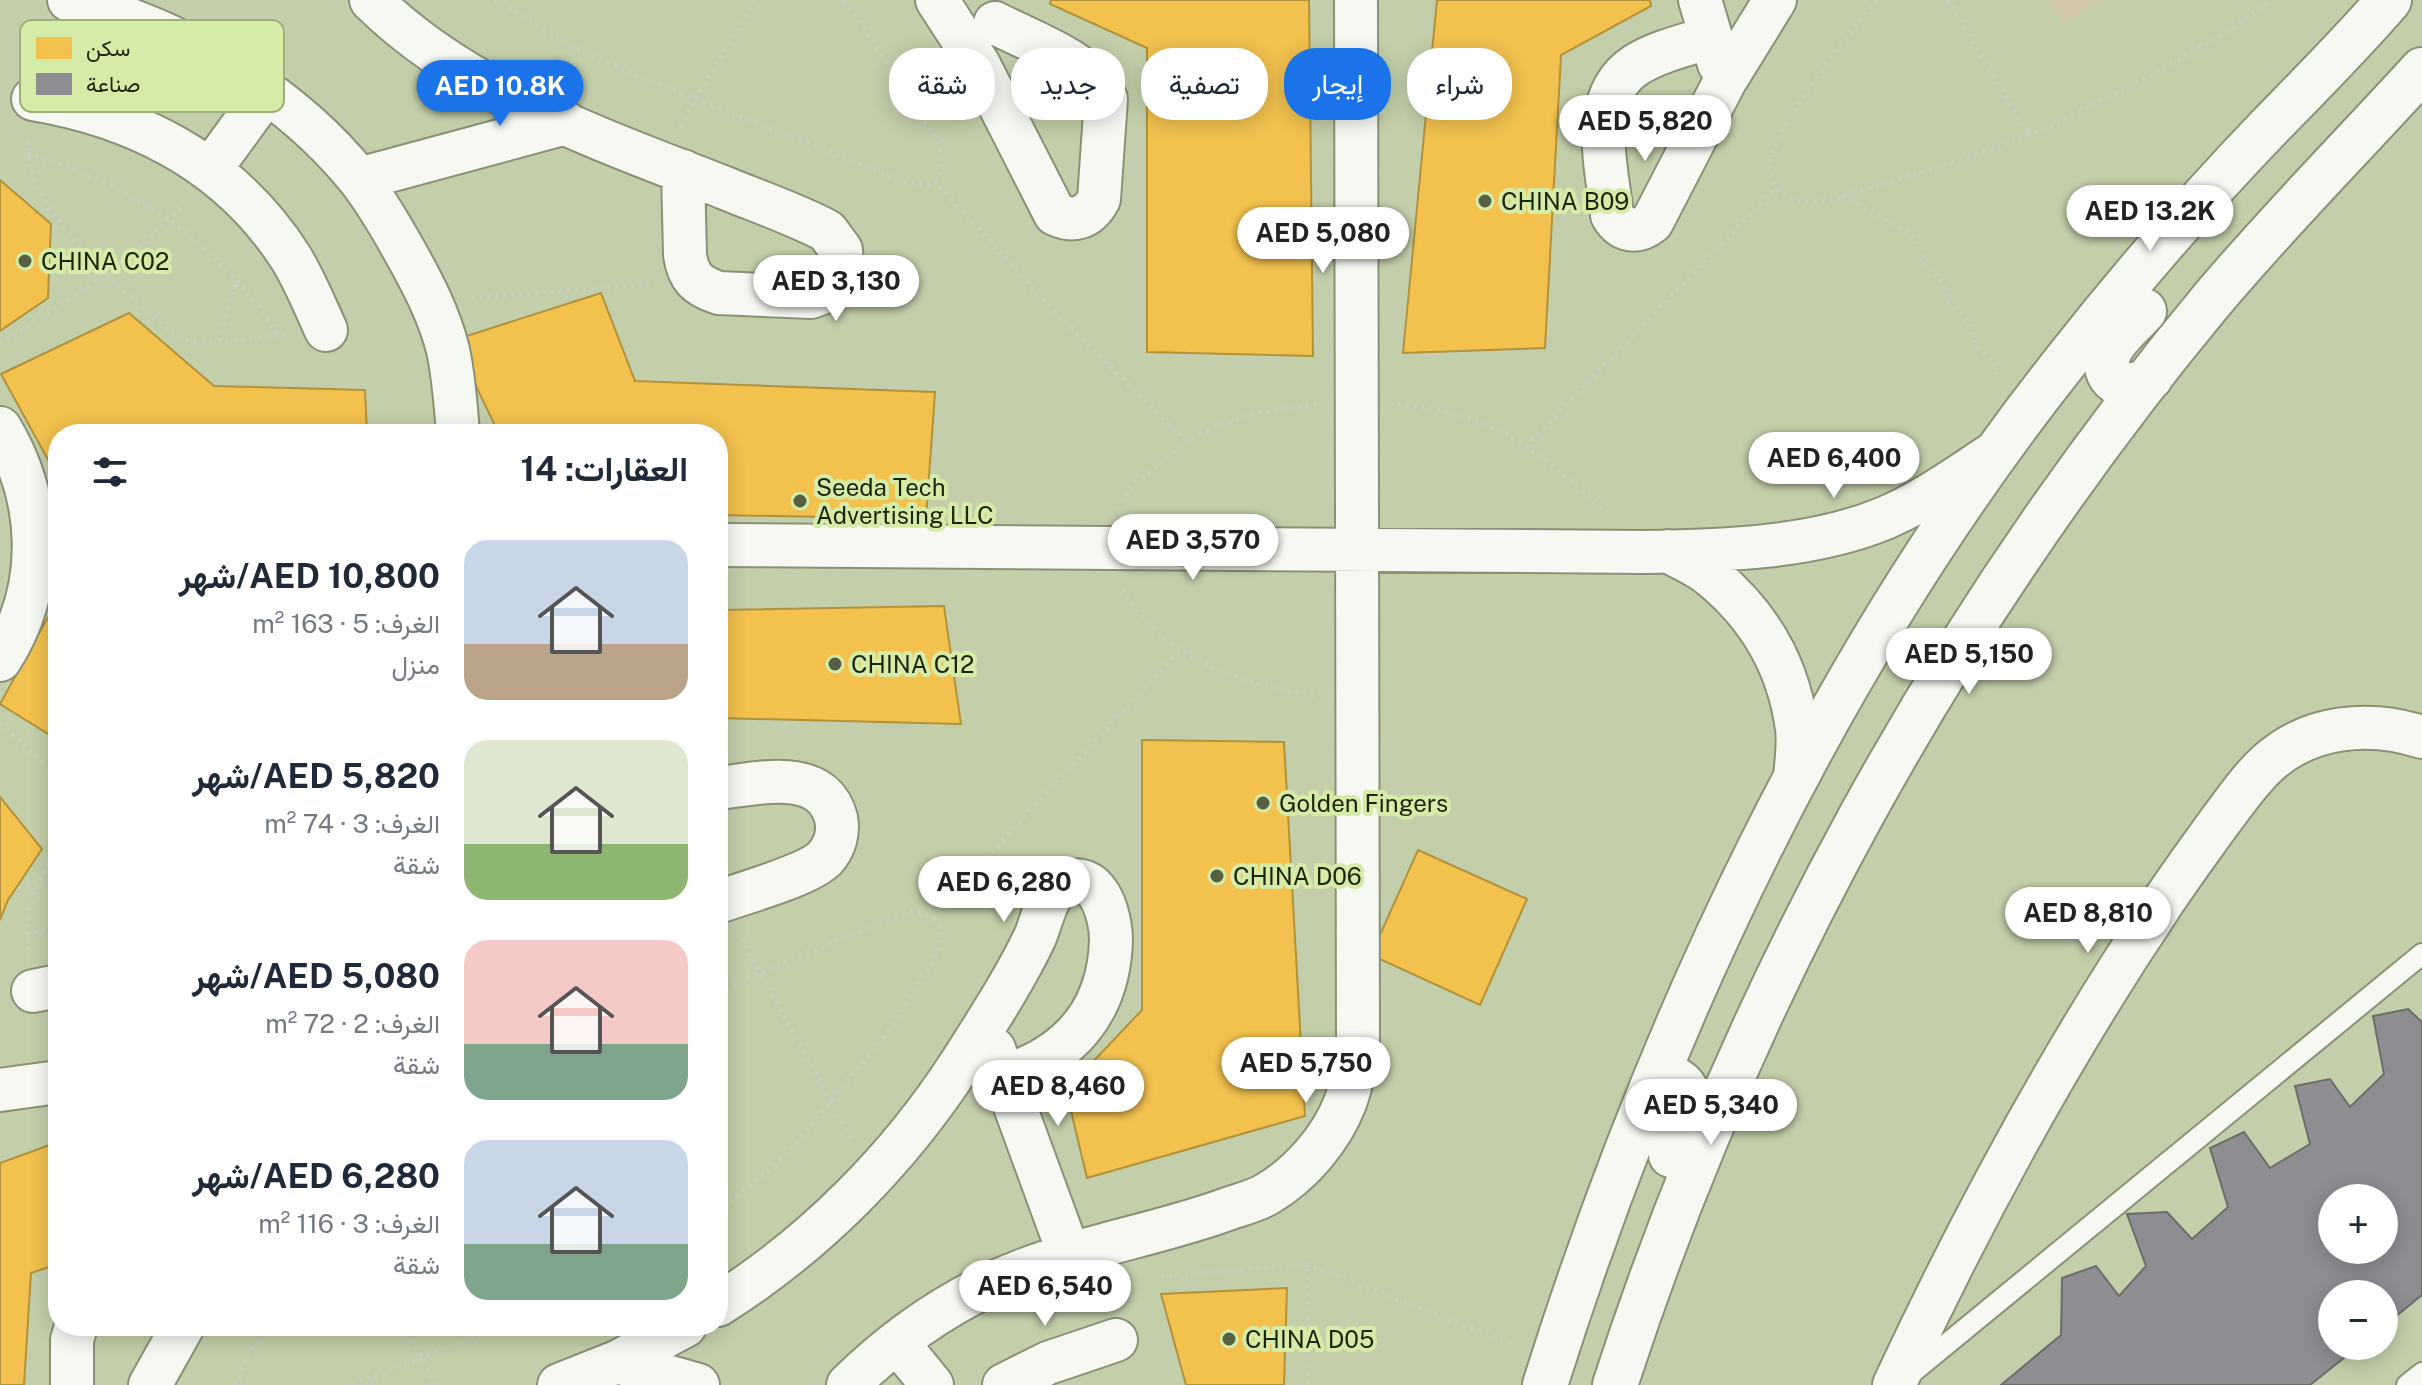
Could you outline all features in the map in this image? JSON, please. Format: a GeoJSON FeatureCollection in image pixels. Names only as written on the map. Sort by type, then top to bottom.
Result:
{"type":"FeatureCollection","features":[{"type":"Feature","properties":{"kind":"street"},"geometry":{"type":"LineString","coordinates":[[371,0],[441,56],[502,93],[566,123],[816,225],[827,231],[841,250],[842,263],[832,286],[811,297],[719,293],[705,289],[694,281],[687,268],[670,166]]}},
{"type":"Feature","properties":{"kind":"street"},"geometry":{"type":"LineString","coordinates":[[937,0],[968,48]]}},
{"type":"Feature","properties":{"kind":"street"},"geometry":{"type":"LineString","coordinates":[[848,1385],[897,1342],[936,1314],[979,1290],[1069,1254],[1135,1238],[1265,1195],[1312,1156],[1344,1104],[1358,1044],[1356,0]]}},
{"type":"Feature","properties":{"kind":"street"},"geometry":{"type":"LineString","coordinates":[[1725,81],[1706,18],[1636,66],[1621,79],[1610,95],[1604,134],[1612,215],[1625,229],[1645,228],[1652,222],[1725,81],[1775,0]]}},
{"type":"Feature","properties":{"kind":"street"},"geometry":{"type":"LineString","coordinates":[[1549,1372],[1583,1265],[1706,962],[1795,779],[1879,629],[1955,511],[2063,364],[2130,282],[2270,126],[2345,51],[2389,0]]}},
{"type":"Feature","properties":{"kind":"street"},"geometry":{"type":"LineString","coordinates":[[96,4],[133,20]]}},
{"type":"Feature","properties":{"kind":"street"},"geometry":{"type":"LineString","coordinates":[[985,48],[999,11],[1086,70],[1101,88],[1106,99],[1099,199],[1086,216],[1065,219],[1055,214],[995,96]]}},
{"type":"Feature","properties":{"kind":"street"},"geometry":{"type":"LineString","coordinates":[[2150,378],[2141,385],[2130,387],[2119,383],[2111,376],[2107,365],[2108,354],[2299,136],[2318,110],[2345,51]]}},
{"type":"Feature","properties":{"kind":"street"},"geometry":{"type":"LineString","coordinates":[[1615,1385],[1643,1300],[1736,1068],[1833,868],[1934,687],[2002,582],[2150,378],[2271,231],[2422,70]]}},
{"type":"Feature","properties":{"kind":"street"},"geometry":{"type":"LineString","coordinates":[[284,107],[331,147],[385,216],[431,301],[452,373],[457,424]]}},
{"type":"Feature","properties":{"kind":"street"},"geometry":{"type":"LineString","coordinates":[[94,112],[108,115],[166,142],[210,170],[240,196],[291,258],[326,330]]}},
{"type":"Feature","properties":{"kind":"street"},"geometry":{"type":"LineString","coordinates":[[210,170],[252,112]]}},
{"type":"Feature","properties":{"kind":"street"},"geometry":{"type":"LineString","coordinates":[[359,179],[566,123]]}},
{"type":"Feature","properties":{"kind":"street"},"geometry":{"type":"LineString","coordinates":[[0,428],[41,487],[32,505],[34,549],[29,594],[20,623],[0,660]]}},
{"type":"Feature","properties":{"kind":"street"},"geometry":{"type":"LineString","coordinates":[[728,545],[1668,551],[1803,541],[1885,518],[1924,499],[2000,449]]}},
{"type":"Feature","properties":{"kind":"street"},"geometry":{"type":"LineString","coordinates":[[1668,551],[1709,574],[1744,606],[1771,643],[1789,687],[1797,732],[1795,779]]}},
{"type":"Feature","properties":{"kind":"street"},"geometry":{"type":"LineString","coordinates":[[20,623],[48,596]]}},
{"type":"Feature","properties":{"kind":"street"},"geometry":{"type":"LineString","coordinates":[[1896,1385],[1971,1228],[2065,1058],[2180,877],[2243,790],[2269,761],[2303,740],[2341,728],[2381,727],[2422,737]]}},
{"type":"Feature","properties":{"kind":"street"},"geometry":{"type":"LineString","coordinates":[[728,787],[791,781],[808,785],[823,794],[833,809],[838,826],[835,843],[825,858],[811,868],[728,898]]}},
{"type":"Feature","properties":{"kind":"street"},"geometry":{"type":"LineString","coordinates":[[728,1298],[779,1262],[827,1221],[872,1176],[932,1103],[985,1024],[1020,967],[1051,895],[1060,886],[1082,881],[1093,886],[1106,906],[1111,933],[1110,961],[1104,988],[1092,1013],[1075,1036],[1055,1054],[1030,1068],[1004,1076]]}},
{"type":"Feature","properties":{"kind":"street"},"geometry":{"type":"LineString","coordinates":[[985,1024],[1069,1254]]}},
{"type":"Feature","properties":{"kind":"street"},"geometry":{"type":"LineString","coordinates":[[1643,1300],[1638,1261],[1640,1242],[1690,1101],[1683,1084],[1675,1078],[1657,1077]]}},
{"type":"Feature","properties":{"kind":"street"},"geometry":{"type":"LineString","coordinates":[[0,1090],[48,1083]]}},
{"type":"Feature","properties":{"kind":"street"},"geometry":{"type":"LineString","coordinates":[[72,1385],[73,1336]]}},
{"type":"Feature","properties":{"kind":"street"},"geometry":{"type":"LineString","coordinates":[[150,1385],[177,1336]]}},
{"type":"Feature","properties":{"kind":"street"},"geometry":{"type":"LineString","coordinates":[[559,1385],[617,1362],[666,1336]]}},
{"type":"Feature","properties":{"kind":"street"},"geometry":{"type":"LineString","coordinates":[[1004,1385],[1048,1363],[1116,1340]]}},
{"type":"Feature","properties":{"kind":"street"},"geometry":{"type":"LineString","coordinates":[[897,1342],[932,1385]]}},
{"type":"Feature","properties":{"kind":"street"},"geometry":{"type":"LineString","coordinates":[[617,1362],[698,1385]]}},
{"type":"Feature","properties":{"kind":"lane"},"geometry":{"type":"LineString","coordinates":[[1896,1385],[2422,954]]}},
{"type":"Feature","properties":{"kind":"lane"},"geometry":{"type":"LineString","coordinates":[[2407,1385],[2422,1373]]}},
{"type":"Feature","properties":{"kind":"path"},"geometry":{"type":"LineString","coordinates":[[495,0],[573,46],[634,74],[900,180],[919,186],[935,181],[942,172],[944,161],[938,142],[866,30],[843,0]]}},
{"type":"Feature","properties":{"kind":"path"},"geometry":{"type":"LineString","coordinates":[[670,166],[696,98],[756,0]]}},
{"type":"Feature","properties":{"kind":"path"},"geometry":{"type":"LineString","coordinates":[[1876,0],[1839,44],[1774,146],[1769,167],[1776,187],[1785,196],[1810,202],[1842,195],[2029,135],[2197,49],[2233,28],[2270,0]]}},
{"type":"Feature","properties":{"kind":"path"},"geometry":{"type":"LineString","coordinates":[[1948,0],[2029,135]]}},
{"type":"Feature","properties":{"kind":"path"},"geometry":{"type":"LineString","coordinates":[[32,112],[28,154],[33,178],[59,221],[105,274],[173,333],[187,340],[219,340],[326,330]]}},
{"type":"Feature","properties":{"kind":"path"},"geometry":{"type":"LineString","coordinates":[[28,154],[103,180],[171,219],[217,258],[279,335]]}},
{"type":"Feature","properties":{"kind":"path"},"geometry":{"type":"LineString","coordinates":[[0,343],[105,274],[171,219],[210,170]]}},
{"type":"Feature","properties":{"kind":"path"},"geometry":{"type":"LineString","coordinates":[[935,181],[1045,302],[1186,441]]}},
{"type":"Feature","properties":{"kind":"path"},"geometry":{"type":"LineString","coordinates":[[1527,446],[1776,187]]}},
{"type":"Feature","properties":{"kind":"path"},"geometry":{"type":"LineString","coordinates":[[1842,195],[1915,237],[1923,250],[1923,264],[1943,282],[1949,305],[1969,322],[1976,346],[1993,361],[1999,385]]}},
{"type":"Feature","properties":{"kind":"path"},"geometry":{"type":"LineString","coordinates":[[219,340],[237,280]]}},
{"type":"Feature","properties":{"kind":"path"},"geometry":{"type":"LineString","coordinates":[[431,301],[694,281]]}},
{"type":"Feature","properties":{"kind":"path"},"geometry":{"type":"LineString","coordinates":[[933,918],[1180,651]]}},
{"type":"Feature","properties":{"kind":"path"},"geometry":{"type":"LineString","coordinates":[[0,724],[48,767]]}},
{"type":"Feature","properties":{"kind":"path"},"geometry":{"type":"LineString","coordinates":[[46,988],[27,935],[30,900],[48,868]]}},
{"type":"Feature","properties":{"kind":"path"},"geometry":{"type":"LineString","coordinates":[[728,986],[913,910],[924,912],[940,928],[941,942],[934,960],[889,1030],[831,1104],[772,1168],[728,1203]]}},
{"type":"Feature","properties":{"kind":"path"},"geometry":{"type":"LineString","coordinates":[[728,916],[872,1176]]}},
{"type":"Feature","properties":{"kind":"path"},"geometry":{"type":"LineString","coordinates":[[27,935],[48,929]]}},
{"type":"Feature","properties":{"kind":"path"},"geometry":{"type":"LineString","coordinates":[[1307,1264],[1308,1385]]}},
{"type":"Feature","properties":{"kind":"path"},"geometry":{"type":"LineString","coordinates":[[1151,1277],[1307,1264],[1549,1372]]}},
{"type":"Feature","properties":{"kind":"path"},"geometry":{"type":"LineString","coordinates":[[236,1385],[247,1356],[260,1336]]}},
{"type":"Feature","properties":{"kind":"path"},"geometry":{"type":"LineString","coordinates":[[410,1336],[436,1385]]}},
{"type":"Feature","properties":{"kind":"path"},"geometry":{"type":"LineString","coordinates":[[353,1385],[477,1336]]}},
{"type":"Feature","properties":{"kind":"shaded area"},"geometry":{"type":"Polygon","coordinates":[[[2047,0],[2101,0],[2063,24],[2047,0]]]}},
{"type":"Feature","properties":{"kind":"building: سكن"},"geometry":{"type":"Polygon","coordinates":[[[1051,0],[1309,0],[1310,48],[1284,48],[1284,120],[1310,120],[1313,356],[1147,352],[1147,120],[1268,120],[1268,48],[1147,48],[1050,4],[1051,0]]]}},
{"type":"Feature","properties":{"kind":"building: سكن","name":"CHINA B09"},"geometry":{"type":"Polygon","coordinates":[[[1437,0],[1650,0],[1651,6],[1561,55],[1545,348],[1403,353],[1425,120],[1512,120],[1512,48],[1432,48],[1437,0]]]}},
{"type":"Feature","properties":{"kind":"building: سكن","name":"CHINA C02"},"geometry":{"type":"Polygon","coordinates":[[[0,180],[51,224],[48,298],[0,331],[0,180]]]}},
{"type":"Feature","properties":{"kind":"building: سكن"},"geometry":{"type":"Polygon","coordinates":[[[601,293],[635,381],[935,392],[926,519],[728,515],[728,424],[494,424],[454,340],[601,293]]]}},
{"type":"Feature","properties":{"kind":"building: سكن"},"geometry":{"type":"Polygon","coordinates":[[[129,313],[214,386],[365,390],[367,424],[48,424],[48,460],[1,374],[129,313]]]}},
{"type":"Feature","properties":{"kind":"building: سكن","name":"CHINA C12"},"geometry":{"type":"Polygon","coordinates":[[[944,606],[961,724],[728,718],[728,610],[944,606]]]}},
{"type":"Feature","properties":{"kind":"building: سكن"},"geometry":{"type":"Polygon","coordinates":[[[48,617],[48,734],[0,704],[48,617]]]}},
{"type":"Feature","properties":{"kind":"building: سكن","name":"CHINA D06"},"geometry":{"type":"Polygon","coordinates":[[[1142,740],[1284,742],[1305,1116],[1087,1178],[1066,1090],[1142,1010],[1142,740]]]}},
{"type":"Feature","properties":{"kind":"building: سكن"},"geometry":{"type":"Polygon","coordinates":[[[0,797],[42,849],[8,900],[0,920],[0,797]]]}},
{"type":"Feature","properties":{"kind":"building: سكن"},"geometry":{"type":"Polygon","coordinates":[[[1418,850],[1527,899],[1480,1005],[1371,955],[1418,850]]]}},
{"type":"Feature","properties":{"kind":"building: سكن"},"geometry":{"type":"Polygon","coordinates":[[[48,1146],[48,1267],[31,1273],[24,1385],[0,1385],[0,1163],[48,1146]]]}},
{"type":"Feature","properties":{"kind":"building: سكن","name":"CHINA D05"},"geometry":{"type":"Polygon","coordinates":[[[1287,1288],[1284,1385],[1186,1385],[1161,1294],[1287,1288]]]}},
{"type":"Feature","properties":{"kind":"building: صناعة"},"geometry":{"type":"Polygon","coordinates":[[[2408,1009],[2422,1022],[2422,1295],[2398,1315],[2398,1280],[2318,1280],[2318,1360],[2341,1360],[2310,1385],[2001,1385],[2061,1335],[2062,1278],[2096,1266],[2119,1296],[2146,1266],[2127,1214],[2167,1212],[2192,1239],[2228,1207],[2210,1148],[2244,1132],[2270,1168],[2310,1144],[2295,1086],[2330,1079],[2350,1107],[2384,1074],[2373,1016],[2408,1009]]]}},
{"type":"Feature","properties":{"kind":"place","name":"CHINA B09"},"geometry":{"type":"Point","coordinates":[1485,201]}},
{"type":"Feature","properties":{"kind":"place","name":"CHINA C02"},"geometry":{"type":"Point","coordinates":[25,261]}},
{"type":"Feature","properties":{"kind":"place","name":"Seeda Tech Advertising LLC"},"geometry":{"type":"Point","coordinates":[800,501]}},
{"type":"Feature","properties":{"kind":"place","name":"CHINA C12"},"geometry":{"type":"Point","coordinates":[835,664]}},
{"type":"Feature","properties":{"kind":"place","name":"Golden Fingers"},"geometry":{"type":"Point","coordinates":[1263,803]}},
{"type":"Feature","properties":{"kind":"place","name":"CHINA D06"},"geometry":{"type":"Point","coordinates":[1217,876]}},
{"type":"Feature","properties":{"kind":"place","name":"CHINA D05"},"geometry":{"type":"Point","coordinates":[1229,1339]}}]}
